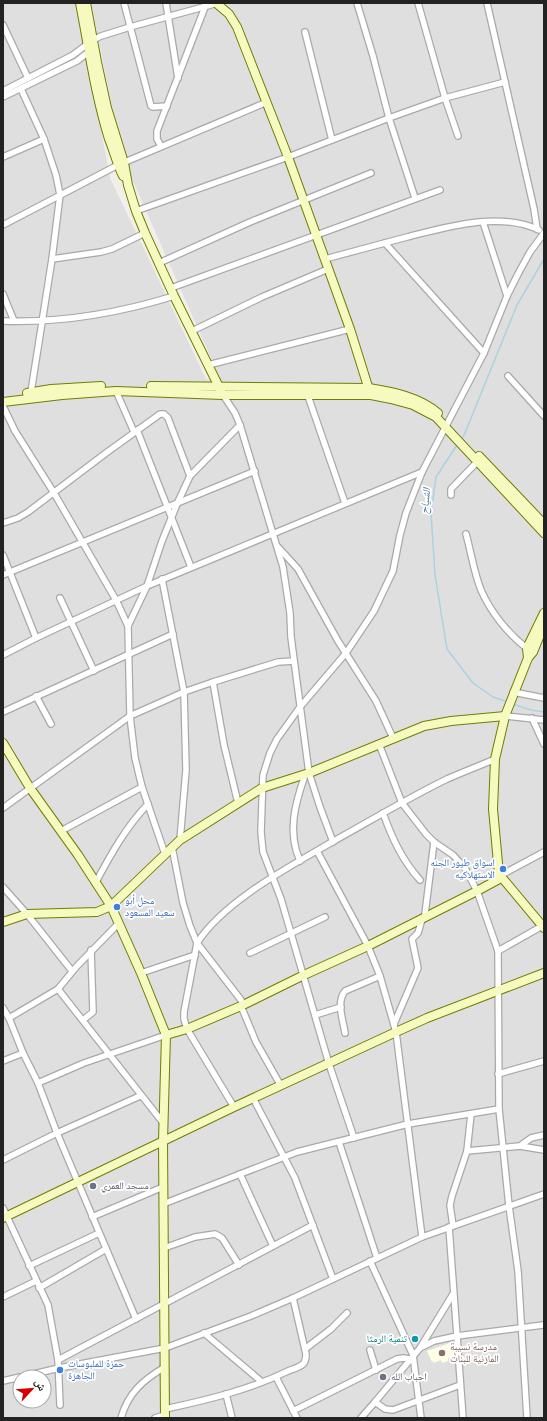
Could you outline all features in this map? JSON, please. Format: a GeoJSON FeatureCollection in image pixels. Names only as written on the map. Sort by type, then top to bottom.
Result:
{"type":"FeatureCollection","features":[{"type":"Feature","properties":{"kind":"street"},"geometry":{"type":"LineString","coordinates":[[80,3],[90,46],[101,112],[121,164],[136,211],[172,292],[209,368],[240,425],[255,471],[272,534],[278,547],[286,580],[307,774],[333,842]]}},
{"type":"Feature","properties":{"kind":"street"},"geometry":{"type":"LineString","coordinates":[[86,3],[90,46]]}},
{"type":"Feature","properties":{"kind":"street"},"geometry":{"type":"LineString","coordinates":[[124,3],[151,106],[167,106]]}},
{"type":"Feature","properties":{"kind":"street"},"geometry":{"type":"LineString","coordinates":[[166,3],[178,79]]}},
{"type":"Feature","properties":{"kind":"street"},"geometry":{"type":"LineString","coordinates":[[3,97],[77,61],[101,36],[216,3],[229,14],[237,27],[267,102],[350,329],[370,392]]}},
{"type":"Feature","properties":{"kind":"street"},"geometry":{"type":"LineString","coordinates":[[357,3],[374,56],[389,118],[415,198]]}},
{"type":"Feature","properties":{"kind":"street"},"geometry":{"type":"LineString","coordinates":[[418,3],[458,136]]}},
{"type":"Feature","properties":{"kind":"street"},"geometry":{"type":"LineString","coordinates":[[487,3],[534,209],[537,229]]}},
{"type":"Feature","properties":{"kind":"street"},"geometry":{"type":"LineString","coordinates":[[161,146],[157,139],[157,131],[205,7]]}},
{"type":"Feature","properties":{"kind":"street"},"geometry":{"type":"LineString","coordinates":[[3,25],[28,78]]}},
{"type":"Feature","properties":{"kind":"street"},"geometry":{"type":"LineString","coordinates":[[305,32],[332,140]]}},
{"type":"Feature","properties":{"kind":"street"},"geometry":{"type":"LineString","coordinates":[[3,91],[90,46]]}},
{"type":"Feature","properties":{"kind":"street"},"geometry":{"type":"LineString","coordinates":[[136,211],[288,157],[389,118],[446,98],[504,82]]}},
{"type":"Feature","properties":{"kind":"street"},"geometry":{"type":"LineString","coordinates":[[21,89],[44,139],[56,175],[60,195],[52,259],[31,392]]}},
{"type":"Feature","properties":{"kind":"street"},"geometry":{"type":"LineString","coordinates":[[3,225],[121,164],[267,102]]}},
{"type":"Feature","properties":{"kind":"street"},"geometry":{"type":"LineString","coordinates":[[3,157],[44,139]]}},
{"type":"Feature","properties":{"kind":"street"},"geometry":{"type":"LineString","coordinates":[[159,262],[250,222],[371,173]]}},
{"type":"Feature","properties":{"kind":"street"},"geometry":{"type":"LineString","coordinates":[[3,321],[43,320],[101,314],[144,305],[172,292],[316,234],[440,190]]}},
{"type":"Feature","properties":{"kind":"street"},"geometry":{"type":"LineString","coordinates":[[483,222],[507,296]]}},
{"type":"Feature","properties":{"kind":"street"},"geometry":{"type":"LineString","coordinates":[[325,259],[443,228],[464,224],[483,222],[520,223],[544,233],[530,252],[507,296],[484,353],[450,428],[422,472],[406,513],[390,580],[374,611],[346,653],[300,707],[277,739],[265,764],[262,788],[262,844],[291,933],[329,1064],[354,1138]]}},
{"type":"Feature","properties":{"kind":"street"},"geometry":{"type":"LineString","coordinates":[[52,259],[102,252],[112,249],[145,233]]}},
{"type":"Feature","properties":{"kind":"street"},"geometry":{"type":"LineString","coordinates":[[385,243],[484,353]]}},
{"type":"Feature","properties":{"kind":"street"},"geometry":{"type":"LineString","coordinates":[[192,331],[262,297],[328,270]]}},
{"type":"Feature","properties":{"kind":"street"},"geometry":{"type":"LineString","coordinates":[[3,294],[14,321]]}},
{"type":"Feature","properties":{"kind":"street"},"geometry":{"type":"LineString","coordinates":[[209,368],[350,329]]}},
{"type":"Feature","properties":{"kind":"street"},"geometry":{"type":"LineString","coordinates":[[200,386],[208,377],[209,368]]}},
{"type":"Feature","properties":{"kind":"street"},"geometry":{"type":"LineString","coordinates":[[508,376],[544,416]]}},
{"type":"Feature","properties":{"kind":"street"},"geometry":{"type":"LineString","coordinates":[[3,397],[83,386],[200,386],[370,392],[413,405],[436,417],[450,428],[544,524]]}},
{"type":"Feature","properties":{"kind":"street"},"geometry":{"type":"LineString","coordinates":[[3,402],[62,394],[116,391],[308,396],[370,392]]}},
{"type":"Feature","properties":{"kind":"street"},"geometry":{"type":"LineString","coordinates":[[116,391],[172,516],[191,567]]}},
{"type":"Feature","properties":{"kind":"street"},"geometry":{"type":"LineString","coordinates":[[308,396],[345,503]]}},
{"type":"Feature","properties":{"kind":"street"},"geometry":{"type":"LineString","coordinates":[[3,406],[15,431],[54,493],[116,600],[128,626],[130,654],[130,716],[135,758],[142,787],[165,854]]}},
{"type":"Feature","properties":{"kind":"street"},"geometry":{"type":"LineString","coordinates":[[3,523],[24,514],[160,414],[166,415],[190,476]]}},
{"type":"Feature","properties":{"kind":"street"},"geometry":{"type":"LineString","coordinates":[[128,626],[147,586],[172,516],[190,476],[240,425]]}},
{"type":"Feature","properties":{"kind":"street"},"geometry":{"type":"LineString","coordinates":[[464,444],[477,462],[544,533]]}},
{"type":"Feature","properties":{"kind":"street"},"geometry":{"type":"LineString","coordinates":[[451,496],[451,489],[477,462]]}},
{"type":"Feature","properties":{"kind":"street"},"geometry":{"type":"LineString","coordinates":[[3,576],[255,471]]}},
{"type":"Feature","properties":{"kind":"street"},"geometry":{"type":"LineString","coordinates":[[3,655],[162,579],[422,472]]}},
{"type":"Feature","properties":{"kind":"street"},"geometry":{"type":"LineString","coordinates":[[466,534],[478,581],[487,602],[509,632],[529,653]]}},
{"type":"Feature","properties":{"kind":"street"},"geometry":{"type":"LineString","coordinates":[[278,547],[298,569],[338,641],[376,701],[393,738]]}},
{"type":"Feature","properties":{"kind":"street"},"geometry":{"type":"LineString","coordinates":[[3,555],[36,638]]}},
{"type":"Feature","properties":{"kind":"street"},"geometry":{"type":"LineString","coordinates":[[162,579],[184,692],[186,770],[180,840]]}},
{"type":"Feature","properties":{"kind":"street"},"geometry":{"type":"LineString","coordinates":[[60,598],[94,671]]}},
{"type":"Feature","properties":{"kind":"street"},"geometry":{"type":"LineString","coordinates":[[498,952],[543,926],[502,875],[494,809],[495,759],[506,713],[544,613]]}},
{"type":"Feature","properties":{"kind":"street"},"geometry":{"type":"LineString","coordinates":[[529,653],[544,626]]}},
{"type":"Feature","properties":{"kind":"street"},"geometry":{"type":"LineString","coordinates":[[3,712],[173,634]]}},
{"type":"Feature","properties":{"kind":"street"},"geometry":{"type":"LineString","coordinates":[[3,808],[130,716],[184,692],[213,682],[278,662],[294,660]]}},
{"type":"Feature","properties":{"kind":"street"},"geometry":{"type":"LineString","coordinates":[[213,682],[224,745],[238,803]]}},
{"type":"Feature","properties":{"kind":"street"},"geometry":{"type":"LineString","coordinates":[[513,694],[544,698]]}},
{"type":"Feature","properties":{"kind":"street"},"geometry":{"type":"LineString","coordinates":[[36,696],[51,724]]}},
{"type":"Feature","properties":{"kind":"street"},"geometry":{"type":"LineString","coordinates":[[3,922],[27,914],[97,912],[111,906],[180,840],[262,788],[307,774],[410,730],[438,723],[506,713],[544,720]]}},
{"type":"Feature","properties":{"kind":"street"},"geometry":{"type":"LineString","coordinates":[[532,718],[544,744]]}},
{"type":"Feature","properties":{"kind":"street"},"geometry":{"type":"LineString","coordinates":[[3,743],[30,788],[61,831],[111,906],[166,1035],[163,1141],[165,1414]]}},
{"type":"Feature","properties":{"kind":"street"},"geometry":{"type":"LineString","coordinates":[[379,744],[402,803],[434,842],[460,862],[476,889],[498,952],[499,1109],[518,1271],[527,1418]]}},
{"type":"Feature","properties":{"kind":"street"},"geometry":{"type":"LineString","coordinates":[[234,1107],[185,1028],[184,1012],[197,943],[210,926],[250,892],[273,877],[383,813],[448,779],[495,759]]}},
{"type":"Feature","properties":{"kind":"street"},"geometry":{"type":"LineString","coordinates":[[300,861],[295,846],[293,822],[296,801],[307,774]]}},
{"type":"Feature","properties":{"kind":"street"},"geometry":{"type":"LineString","coordinates":[[61,831],[142,787]]}},
{"type":"Feature","properties":{"kind":"street"},"geometry":{"type":"LineString","coordinates":[[96,882],[114,849],[129,826],[148,804]]}},
{"type":"Feature","properties":{"kind":"street"},"geometry":{"type":"LineString","coordinates":[[383,813],[392,838],[410,870],[420,880]]}},
{"type":"Feature","properties":{"kind":"street"},"geometry":{"type":"LineString","coordinates":[[395,1028],[418,968],[412,939],[418,934],[424,917],[434,842]]}},
{"type":"Feature","properties":{"kind":"street"},"geometry":{"type":"LineString","coordinates":[[172,847],[183,903],[197,943],[241,1003],[256,1042],[281,1086]]}},
{"type":"Feature","properties":{"kind":"street"},"geometry":{"type":"LineString","coordinates":[[317,851],[367,943],[380,976],[395,1028],[422,1237]]}},
{"type":"Feature","properties":{"kind":"street"},"geometry":{"type":"LineString","coordinates":[[38,1083],[72,1068],[185,1028],[241,1003],[424,917],[544,852]]}},
{"type":"Feature","properties":{"kind":"street"},"geometry":{"type":"LineString","coordinates":[[3,887],[27,914],[72,972]]}},
{"type":"Feature","properties":{"kind":"street"},"geometry":{"type":"LineString","coordinates":[[250,953],[325,917]]}},
{"type":"Feature","properties":{"kind":"street"},"geometry":{"type":"LineString","coordinates":[[9,1018],[58,988],[91,950],[119,923]]}},
{"type":"Feature","properties":{"kind":"street"},"geometry":{"type":"LineString","coordinates":[[83,1020],[93,1012],[91,950]]}},
{"type":"Feature","properties":{"kind":"street"},"geometry":{"type":"LineString","coordinates":[[140,973],[194,955]]}},
{"type":"Feature","properties":{"kind":"street"},"geometry":{"type":"LineString","coordinates":[[5,1217],[77,1181],[329,1064],[395,1028],[427,1018],[544,973]]}},
{"type":"Feature","properties":{"kind":"street"},"geometry":{"type":"LineString","coordinates":[[346,1033],[341,1007],[341,995],[345,991],[380,976]]}},
{"type":"Feature","properties":{"kind":"street"},"geometry":{"type":"LineString","coordinates":[[58,988],[140,1096],[164,1124]]}},
{"type":"Feature","properties":{"kind":"street"},"geometry":{"type":"LineString","coordinates":[[315,1015],[341,1007]]}},
{"type":"Feature","properties":{"kind":"street"},"geometry":{"type":"LineString","coordinates":[[3,1008],[9,1018],[23,1053],[38,1083],[57,1133],[136,1319]]}},
{"type":"Feature","properties":{"kind":"street"},"geometry":{"type":"LineString","coordinates":[[3,1061],[23,1053]]}},
{"type":"Feature","properties":{"kind":"street"},"geometry":{"type":"LineString","coordinates":[[498,1074],[544,1061]]}},
{"type":"Feature","properties":{"kind":"street"},"geometry":{"type":"LineString","coordinates":[[3,1160],[57,1133],[140,1096]]}},
{"type":"Feature","properties":{"kind":"street"},"geometry":{"type":"LineString","coordinates":[[253,1098],[295,1178],[333,1279]]}},
{"type":"Feature","properties":{"kind":"street"},"geometry":{"type":"LineString","coordinates":[[164,1204],[284,1156],[408,1124],[499,1109]]}},
{"type":"Feature","properties":{"kind":"street"},"geometry":{"type":"LineString","coordinates":[[463,1418],[458,1336],[453,1294],[450,1205],[467,1151],[471,1114]]}},
{"type":"Feature","properties":{"kind":"street"},"geometry":{"type":"LineString","coordinates":[[520,1146],[531,1138],[544,1134]]}},
{"type":"Feature","properties":{"kind":"street"},"geometry":{"type":"LineString","coordinates":[[339,1142],[377,1258]]}},
{"type":"Feature","properties":{"kind":"street"},"geometry":{"type":"LineString","coordinates":[[467,1151],[520,1146],[544,1150]]}},
{"type":"Feature","properties":{"kind":"street"},"geometry":{"type":"LineString","coordinates":[[240,1174],[273,1246]]}},
{"type":"Feature","properties":{"kind":"street"},"geometry":{"type":"LineString","coordinates":[[92,1217],[163,1187]]}},
{"type":"Feature","properties":{"kind":"street"},"geometry":{"type":"LineString","coordinates":[[52,1370],[165,1348],[251,1316],[293,1298],[422,1237],[544,1194]]}},
{"type":"Feature","properties":{"kind":"street"},"geometry":{"type":"LineString","coordinates":[[3,1208],[5,1217],[48,1305],[59,1368],[60,1405]]}},
{"type":"Feature","properties":{"kind":"street"},"geometry":{"type":"LineString","coordinates":[[58,1360],[313,1225]]}},
{"type":"Feature","properties":{"kind":"street"},"geometry":{"type":"LineString","coordinates":[[29,1266],[99,1232]]}},
{"type":"Feature","properties":{"kind":"street"},"geometry":{"type":"LineString","coordinates":[[164,1248],[195,1237],[216,1234],[222,1238],[239,1265]]}},
{"type":"Feature","properties":{"kind":"street"},"geometry":{"type":"LineString","coordinates":[[39,1288],[106,1249]]}},
{"type":"Feature","properties":{"kind":"street"},"geometry":{"type":"LineString","coordinates":[[370,1261],[412,1357],[420,1401],[421,1418]]}},
{"type":"Feature","properties":{"kind":"street"},"geometry":{"type":"LineString","coordinates":[[3,1297],[36,1281]]}},
{"type":"Feature","properties":{"kind":"street"},"geometry":{"type":"LineString","coordinates":[[361,1418],[420,1348],[453,1294]]}},
{"type":"Feature","properties":{"kind":"street"},"geometry":{"type":"LineString","coordinates":[[154,1418],[276,1377],[301,1365],[306,1360],[306,1349],[293,1298]]}},
{"type":"Feature","properties":{"kind":"street"},"geometry":{"type":"LineString","coordinates":[[306,1349],[331,1329],[347,1313]]}},
{"type":"Feature","properties":{"kind":"street"},"geometry":{"type":"LineString","coordinates":[[420,1348],[434,1341],[458,1336],[543,1325]]}},
{"type":"Feature","properties":{"kind":"street"},"geometry":{"type":"LineString","coordinates":[[204,1333],[262,1382]]}},
{"type":"Feature","properties":{"kind":"street"},"geometry":{"type":"LineString","coordinates":[[370,1350],[376,1370]]}},
{"type":"Feature","properties":{"kind":"street"},"geometry":{"type":"LineString","coordinates":[[294,1410],[398,1359],[412,1357]]}},
{"type":"Feature","properties":{"kind":"street"},"geometry":{"type":"LineString","coordinates":[[121,1418],[129,1398],[138,1387],[150,1376],[165,1367]]}},
{"type":"Feature","properties":{"kind":"street"},"geometry":{"type":"LineString","coordinates":[[276,1377],[297,1418]]}},
{"type":"Feature","properties":{"kind":"street"},"geometry":{"type":"LineString","coordinates":[[375,1402],[389,1410],[393,1410],[460,1385]]}},
{"type":"Feature","properties":{"kind":"street"},"geometry":{"type":"LineString","coordinates":[[226,1394],[232,1418]]}},
{"type":"Feature","properties":{"kind":"shaded area"},"geometry":{"type":"Polygon","coordinates":[[[3,3],[78,3],[110,178],[206,379],[221,381],[122,156],[91,3],[544,3],[544,1418],[3,1418],[3,3]]]}},
{"type":"Feature","properties":{"kind":"shaded area","name":"مدرسة نسيبة المازنية للبنات"},"geometry":{"type":"Polygon","coordinates":[[[453,1342],[456,1349],[456,1356],[448,1358],[448,1361],[442,1363],[441,1360],[434,1363],[433,1361],[432,1362],[427,1351],[453,1342]]]}},
{"type":"Feature","properties":{"kind":"waterway","name":"الشياح"},"geometry":{"type":"LineString","coordinates":[[462,439],[517,305],[544,259]]}},
{"type":"Feature","properties":{"kind":"waterway","name":"الشياح"},"geometry":{"type":"LineString","coordinates":[[457,445],[436,477],[431,513],[435,575],[447,649],[473,683],[493,697],[508,702]]}},
{"type":"Feature","properties":{"kind":"waterway","name":"الشياح"},"geometry":{"type":"LineString","coordinates":[[513,704],[531,710],[544,712]]}},
{"type":"Feature","properties":{"kind":"place","name":"اسواق طيور الجنه الاستهلاكيه"},"geometry":{"type":"Point","coordinates":[503,869]}},
{"type":"Feature","properties":{"kind":"place","name":"محل أبو سعيد المسعود"},"geometry":{"type":"Point","coordinates":[117,907]}},
{"type":"Feature","properties":{"kind":"place","name":"مسجد العمري"},"geometry":{"type":"Point","coordinates":[93,1186]}},
{"type":"Feature","properties":{"kind":"place","name":"تنمية الرمثا"},"geometry":{"type":"Point","coordinates":[415,1339]}},
{"type":"Feature","properties":{"kind":"place","name":"مدرسة نسيبة المازنية للبنات"},"geometry":{"type":"Point","coordinates":[442,1353]}},
{"type":"Feature","properties":{"kind":"place","name":"حمزة للملبوسات الجاهزة"},"geometry":{"type":"Point","coordinates":[60,1370]}},
{"type":"Feature","properties":{"kind":"place","name":"احباب الله"},"geometry":{"type":"Point","coordinates":[383,1377]}}]}
